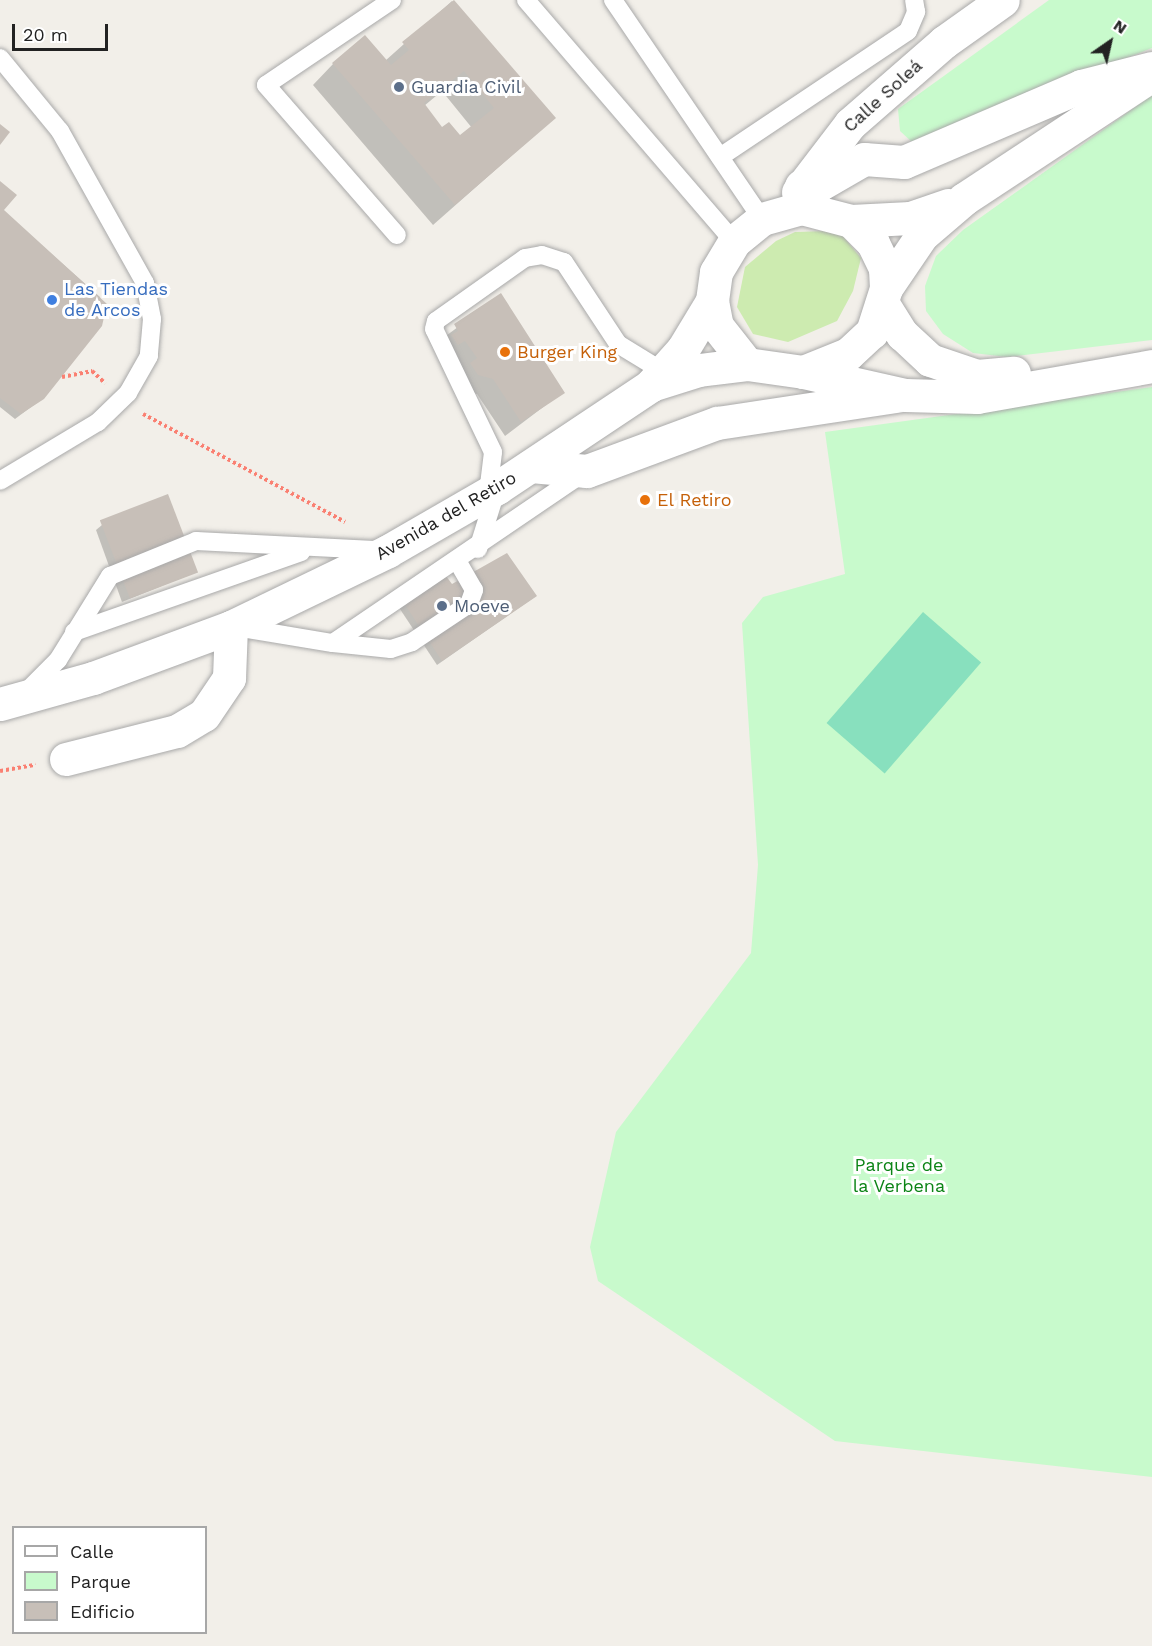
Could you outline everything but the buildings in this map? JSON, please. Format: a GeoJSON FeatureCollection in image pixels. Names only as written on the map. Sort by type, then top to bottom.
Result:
{"type":"FeatureCollection","features":[{"type":"Feature","properties":{"kind":"street","name":"Calle Soleá"},"geometry":{"type":"LineString","coordinates":[[783,206],[826,150],[870,105],[1003,0]]}},
{"type":"Feature","properties":{"kind":"street"},"geometry":{"type":"LineString","coordinates":[[747,364],[717,326],[712,301],[716,272],[734,242],[783,206],[864,159],[904,162],[1081,86],[1152,68]]}},
{"type":"Feature","properties":{"kind":"street"},"geometry":{"type":"LineString","coordinates":[[803,372],[848,354],[872,332],[885,296],[922,235],[964,199],[1152,75]]}},
{"type":"Feature","properties":{"kind":"street"},"geometry":{"type":"LineString","coordinates":[[783,206],[801,208],[850,221],[910,218],[964,199]]}},
{"type":"Feature","properties":{"kind":"street"},"geometry":{"type":"LineString","coordinates":[[850,221],[873,243],[885,268],[885,296],[902,334],[930,360],[976,376],[1015,373],[1047,383]]}},
{"type":"Feature","properties":{"kind":"street"},"geometry":{"type":"LineString","coordinates":[[656,378],[712,301]]}},
{"type":"Feature","properties":{"kind":"street"},"geometry":{"type":"LineString","coordinates":[[656,378],[747,364],[803,372],[905,395]]}},
{"type":"Feature","properties":{"kind":"street"},"geometry":{"type":"LineString","coordinates":[[531,466],[587,471],[717,423],[905,395],[1006,395],[1047,383],[1152,366]]}},
{"type":"Feature","properties":{"kind":"street","name":"Avenida del Retiro"},"geometry":{"type":"LineString","coordinates":[[10,702],[231,627],[388,550],[531,466],[656,378]]}},
{"type":"Feature","properties":{"kind":"street"},"geometry":{"type":"LineString","coordinates":[[66,759],[177,731],[204,715],[229,678],[231,627]]}},
{"type":"Feature","properties":{"kind":"lane"},"geometry":{"type":"LineString","coordinates":[[392,0],[266,84],[397,235]]}},
{"type":"Feature","properties":{"kind":"lane"},"geometry":{"type":"LineString","coordinates":[[526,0],[734,242]]}},
{"type":"Feature","properties":{"kind":"lane"},"geometry":{"type":"LineString","coordinates":[[612,0],[720,157],[783,206]]}},
{"type":"Feature","properties":{"kind":"lane"},"geometry":{"type":"LineString","coordinates":[[720,157],[908,30],[916,12],[914,0]]}},
{"type":"Feature","properties":{"kind":"lane"},"geometry":{"type":"LineString","coordinates":[[0,58],[60,131],[145,283],[152,319],[149,356],[121,400],[98,422],[0,481]]}},
{"type":"Feature","properties":{"kind":"lane"},"geometry":{"type":"LineString","coordinates":[[478,549],[492,490],[493,452],[434,329],[436,321],[525,258],[542,255],[564,262],[618,344],[656,378]]}},
{"type":"Feature","properties":{"kind":"lane"},"geometry":{"type":"LineString","coordinates":[[333,643],[478,549],[587,471]]}},
{"type":"Feature","properties":{"kind":"lane"},"geometry":{"type":"LineString","coordinates":[[10,702],[58,660],[110,576],[196,541],[308,550],[388,550]]}},
{"type":"Feature","properties":{"kind":"lane"},"geometry":{"type":"LineString","coordinates":[[74,632],[308,550]]}},
{"type":"Feature","properties":{"kind":"lane"},"geometry":{"type":"LineString","coordinates":[[231,627],[333,643],[391,649],[412,642],[469,604],[474,590],[458,562]]}},
{"type":"Feature","properties":{"kind":"path"},"geometry":{"type":"LineString","coordinates":[[62,377],[92,371]]}},
{"type":"Feature","properties":{"kind":"path"},"geometry":{"type":"LineString","coordinates":[[121,400],[167,429],[268,476],[388,550]]}},
{"type":"Feature","properties":{"kind":"green space"},"geometry":{"type":"Polygon","coordinates":[[[1049,0],[1152,0],[1152,48],[913,143],[900,131],[898,109],[1049,0]]]}},
{"type":"Feature","properties":{"kind":"green space"},"geometry":{"type":"Polygon","coordinates":[[[1152,95],[1152,340],[1007,357],[973,353],[943,334],[926,311],[925,286],[936,256],[963,230],[1152,95]]]}},
{"type":"Feature","properties":{"kind":"green space"},"geometry":{"type":"Polygon","coordinates":[[[827,231],[841,234],[861,258],[853,291],[837,321],[788,342],[753,334],[737,307],[745,267],[776,241],[795,232],[827,231]]]}},
{"type":"Feature","properties":{"kind":"green space","name":"Parque de la Verbena"},"geometry":{"type":"Polygon","coordinates":[[[1152,387],[1152,1477],[835,1441],[598,1281],[590,1247],[616,1132],[751,953],[758,865],[742,623],[763,597],[845,574],[825,432],[1152,387]]]}},
{"type":"Feature","properties":{"kind":"green space"},"geometry":{"type":"Polygon","coordinates":[[[923,612],[981,663],[885,773],[827,723],[923,612]]]}},
{"type":"Feature","properties":{"kind":"place","name":"Guardia Civil"},"geometry":{"type":"Point","coordinates":[399,87]}},
{"type":"Feature","properties":{"kind":"place","name":"Las Tiendas de Arcos"},"geometry":{"type":"Point","coordinates":[52,300]}},
{"type":"Feature","properties":{"kind":"place","name":"Burger King"},"geometry":{"type":"Point","coordinates":[505,352]}},
{"type":"Feature","properties":{"kind":"place","name":"El Retiro"},"geometry":{"type":"Point","coordinates":[645,500]}},
{"type":"Feature","properties":{"kind":"place","name":"Moeve"},"geometry":{"type":"Point","coordinates":[442,606]}}]}
